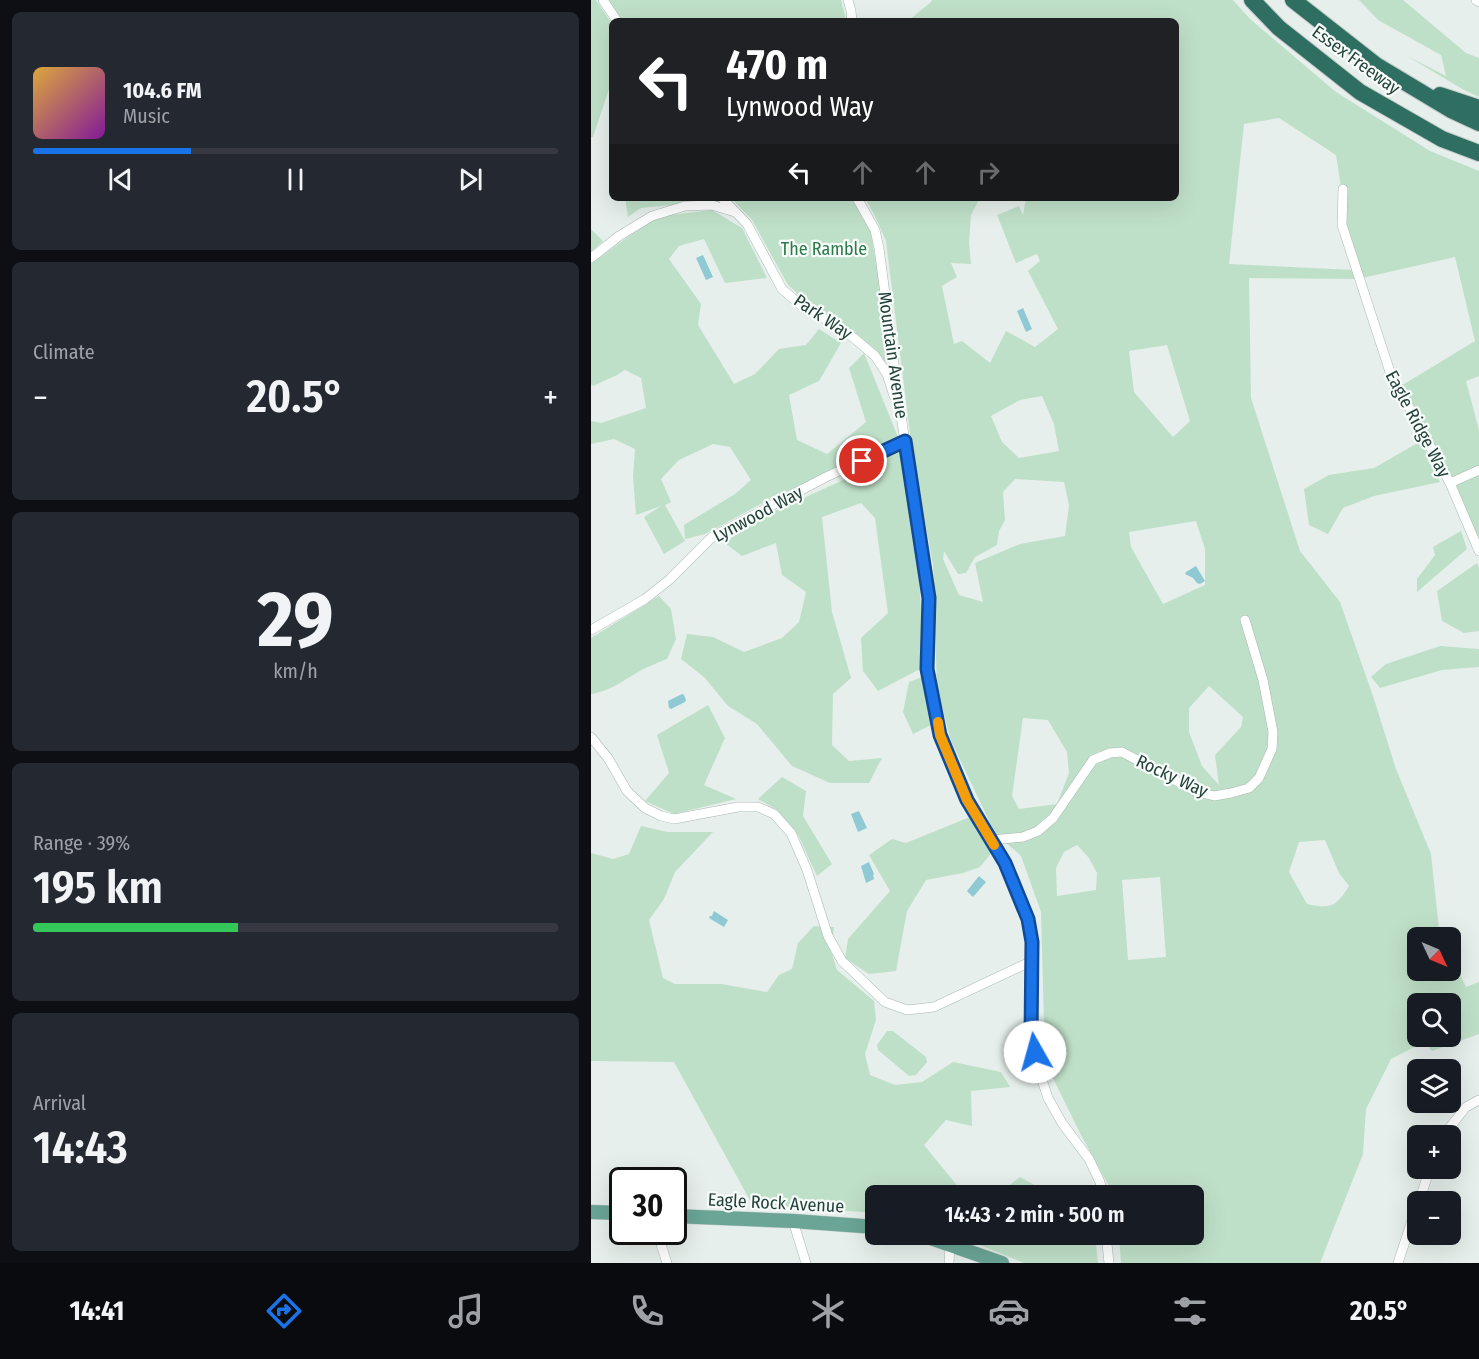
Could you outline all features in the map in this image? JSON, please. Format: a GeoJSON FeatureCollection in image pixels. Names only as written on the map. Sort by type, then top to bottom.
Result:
{"type":"FeatureCollection","features":[{"type":"Feature","properties":{"kind":"highway","name":"Essex Freeway"},"geometry":{"type":"LineString","coordinates":[[1252,0],[1279,28],[1360,92],[1442,139],[1479,153]]}},
{"type":"Feature","properties":{"kind":"highway","name":"Essex Freeway"},"geometry":{"type":"LineString","coordinates":[[1293,0],[1376,65],[1451,110],[1479,123]]}},
{"type":"Feature","properties":{"kind":"highway"},"geometry":{"type":"LineString","coordinates":[[1412,86],[1479,108]]}},
{"type":"Feature","properties":{"kind":"main road"},"geometry":{"type":"LineString","coordinates":[[591,1212],[609,1213]]}},
{"type":"Feature","properties":{"kind":"main road","name":"Eagle Rock Avenue"},"geometry":{"type":"LineString","coordinates":[[687,1217],[865,1226]]}},
{"type":"Feature","properties":{"kind":"main road"},"geometry":{"type":"LineString","coordinates":[[950,1246],[1002,1263]]}},
{"type":"Feature","properties":{"kind":"street"},"geometry":{"type":"LineString","coordinates":[[603,0],[615,18]]}},
{"type":"Feature","properties":{"kind":"street"},"geometry":{"type":"LineString","coordinates":[[848,0],[852,18]]}},
{"type":"Feature","properties":{"kind":"street","name":"Eagle Ridge Way"},"geometry":{"type":"LineString","coordinates":[[1343,189],[1342,225],[1390,372],[1450,483],[1479,551]]}},
{"type":"Feature","properties":{"kind":"street","name":"Park Way"},"geometry":{"type":"LineString","coordinates":[[725,201],[747,224],[782,289],[804,308],[834,324],[875,356],[887,374],[900,409]]}},
{"type":"Feature","properties":{"kind":"street","name":"Mountain Avenue"},"geometry":{"type":"LineString","coordinates":[[859,201],[875,230],[882,273],[929,598],[927,669],[940,735],[967,800],[1005,863],[1028,919],[1032,942],[1031,1036],[1041,1077],[1048,1098],[1062,1123],[1089,1159],[1101,1185]]}},
{"type":"Feature","properties":{"kind":"street"},"geometry":{"type":"LineString","coordinates":[[591,258],[619,236],[652,216],[685,206],[713,205],[737,212]]}},
{"type":"Feature","properties":{"kind":"street","name":"Lynwood Way"},"geometry":{"type":"LineString","coordinates":[[593,629],[645,599],[669,580],[712,537],[826,477],[905,441]]}},
{"type":"Feature","properties":{"kind":"street"},"geometry":{"type":"LineString","coordinates":[[1450,483],[1479,470]]}},
{"type":"Feature","properties":{"kind":"street","name":"Rocky Way"},"geometry":{"type":"LineString","coordinates":[[991,840],[1023,837],[1038,831],[1053,818],[1093,760],[1110,753],[1122,752],[1195,791],[1214,796],[1231,794],[1249,788],[1259,778],[1272,749],[1273,732],[1263,680],[1245,620]]}},
{"type":"Feature","properties":{"kind":"street"},"geometry":{"type":"LineString","coordinates":[[591,737],[608,758],[627,790],[645,808],[661,816],[674,819],[738,807],[758,807],[774,814],[791,833],[807,870],[828,936],[843,961],[885,1002],[907,1010],[934,1007],[1032,961]]}},
{"type":"Feature","properties":{"kind":"street"},"geometry":{"type":"LineString","coordinates":[[1451,1125],[1466,1107],[1479,1100]]}},
{"type":"Feature","properties":{"kind":"street"},"geometry":{"type":"LineString","coordinates":[[793,1221],[806,1263]]}},
{"type":"Feature","properties":{"kind":"street"},"geometry":{"type":"LineString","coordinates":[[1398,1263],[1407,1236]]}},
{"type":"Feature","properties":{"kind":"street"},"geometry":{"type":"LineString","coordinates":[[661,1245],[667,1263]]}},
{"type":"Feature","properties":{"kind":"street"},"geometry":{"type":"LineString","coordinates":[[1107,1245],[1109,1263]]}},
{"type":"Feature","properties":{"kind":"street"},"geometry":{"type":"LineString","coordinates":[[949,1263],[950,1246]]}},
{"type":"Feature","properties":{"kind":"green space"},"geometry":{"type":"Polygon","coordinates":[[[591,0],[596,0],[609,20],[609,89],[593,137],[591,137],[591,0]]]}},
{"type":"Feature","properties":{"kind":"green space"},"geometry":{"type":"Polygon","coordinates":[[[606,0],[841,0],[845,18],[619,18],[606,0]]]}},
{"type":"Feature","properties":{"kind":"green space"},"geometry":{"type":"Polygon","coordinates":[[[932,0],[1233,0],[1250,19],[1336,92],[1430,151],[1479,171],[1479,376],[1466,381],[1479,430],[1479,555],[1446,483],[1396,389],[1475,341],[1455,257],[1358,279],[1249,278],[1251,398],[1300,551],[1340,602],[1396,769],[1431,854],[1439,927],[1407,927],[1407,981],[1461,981],[1461,976],[1466,987],[1479,982],[1479,1034],[1461,1041],[1461,993],[1407,993],[1407,1047],[1414,1047],[1391,1059],[1366,1109],[1363,1154],[1320,1263],[1121,1263],[1120,1245],[1204,1245],[1204,1185],[1108,1185],[1045,1062],[1041,912],[1021,856],[995,833],[951,741],[937,689],[933,565],[912,449],[886,241],[867,201],[978,201],[971,215],[969,243],[971,264],[951,263],[957,277],[942,286],[954,344],[962,341],[990,363],[1006,331],[1035,347],[1058,329],[1028,271],[1040,261],[1037,254],[1016,263],[997,215],[1019,206],[1023,215],[1025,201],[1179,201],[1179,18],[912,18],[932,0]],[[1279,118],[1244,124],[1229,264],[1354,270],[1336,155],[1279,118]],[[1167,345],[1129,351],[1134,392],[1173,437],[1190,421],[1167,345]],[[1042,396],[1020,400],[991,416],[1002,442],[1019,458],[1059,451],[1054,424],[1042,396]],[[1015,479],[1003,492],[1005,520],[999,531],[997,545],[975,557],[966,573],[958,574],[944,551],[943,559],[959,595],[983,602],[975,563],[1020,544],[1065,536],[1069,505],[1064,482],[1015,479]],[[1196,521],[1129,532],[1131,547],[1163,604],[1205,585],[1205,549],[1196,521]],[[1209,686],[1189,708],[1189,732],[1202,766],[1219,785],[1215,755],[1241,727],[1243,717],[1209,686]],[[1023,718],[1012,796],[1019,809],[1057,804],[1069,773],[1067,752],[1048,720],[1023,718]],[[1325,840],[1299,842],[1289,872],[1307,904],[1332,905],[1349,886],[1339,873],[1325,840]],[[1077,845],[1064,852],[1056,868],[1057,896],[1096,890],[1097,873],[1089,858],[1077,845]],[[1160,877],[1122,880],[1128,960],[1166,957],[1160,877]]]}},
{"type":"Feature","properties":{"kind":"green space"},"geometry":{"type":"Polygon","coordinates":[[[1359,0],[1403,0],[1466,53],[1479,58],[1479,97],[1407,56],[1446,76],[1441,55],[1378,20],[1359,0]]]}},
{"type":"Feature","properties":{"kind":"green space"},"geometry":{"type":"Polygon","coordinates":[[[625,201],[713,201],[641,208],[628,217],[625,201]]]}},
{"type":"Feature","properties":{"kind":"green space","name":"The Ramble"},"geometry":{"type":"Polygon","coordinates":[[[734,201],[853,201],[870,228],[884,308],[882,316],[886,363],[876,350],[855,333],[818,312],[788,285],[752,220],[734,201]]]}},
{"type":"Feature","properties":{"kind":"green space"},"geometry":{"type":"Polygon","coordinates":[[[712,210],[742,228],[767,278],[725,283],[704,239],[679,246],[669,259],[701,304],[698,325],[734,384],[755,374],[779,349],[806,345],[819,329],[841,343],[819,381],[789,395],[797,440],[827,454],[866,422],[849,368],[864,353],[898,437],[832,472],[772,498],[705,534],[685,539],[684,525],[735,494],[751,480],[730,447],[713,444],[679,460],[661,479],[671,502],[665,505],[685,541],[664,554],[644,517],[661,506],[636,515],[633,477],[635,449],[614,439],[591,444],[591,421],[601,423],[646,408],[641,378],[625,370],[593,386],[591,384],[591,264],[655,217],[712,210]]]}},
{"type":"Feature","properties":{"kind":"green space"},"geometry":{"type":"Polygon","coordinates":[[[591,229],[603,241],[591,252],[591,229]]]}},
{"type":"Feature","properties":{"kind":"green space"},"geometry":{"type":"Polygon","coordinates":[[[1421,441],[1440,482],[1374,496],[1343,508],[1328,534],[1309,525],[1304,489],[1329,475],[1374,468],[1421,441]]]}},
{"type":"Feature","properties":{"kind":"green space"},"geometry":{"type":"Polygon","coordinates":[[[901,449],[917,550],[922,668],[878,691],[863,671],[861,638],[888,613],[875,518],[861,503],[822,517],[832,612],[851,678],[833,694],[832,745],[849,761],[882,758],[869,783],[830,783],[792,766],[757,724],[728,706],[704,677],[681,659],[687,634],[713,637],[744,652],[782,638],[799,622],[806,592],[782,575],[776,543],[742,556],[725,543],[755,520],[839,482],[901,449]]]}},
{"type":"Feature","properties":{"kind":"green space"},"geometry":{"type":"Polygon","coordinates":[[[1461,531],[1467,549],[1417,592],[1417,579],[1435,555],[1433,547],[1461,531]]]}},
{"type":"Feature","properties":{"kind":"green space"},"geometry":{"type":"Polygon","coordinates":[[[1477,563],[1479,568],[1479,631],[1464,633],[1442,621],[1437,591],[1477,563]]]}},
{"type":"Feature","properties":{"kind":"green space"},"geometry":{"type":"Polygon","coordinates":[[[659,596],[671,609],[676,639],[667,659],[643,669],[610,688],[591,694],[591,638],[659,596]]]}},
{"type":"Feature","properties":{"kind":"green space"},"geometry":{"type":"Polygon","coordinates":[[[1440,646],[1479,649],[1479,667],[1442,670],[1380,688],[1371,677],[1386,664],[1440,646]]]}},
{"type":"Feature","properties":{"kind":"green space"},"geometry":{"type":"Polygon","coordinates":[[[922,677],[935,723],[913,734],[903,712],[909,682],[922,677]]]}},
{"type":"Feature","properties":{"kind":"green space"},"geometry":{"type":"Polygon","coordinates":[[[708,705],[725,738],[704,785],[736,799],[674,814],[645,801],[669,773],[657,735],[708,705]]]}},
{"type":"Feature","properties":{"kind":"green space"},"geometry":{"type":"Polygon","coordinates":[[[782,777],[806,791],[803,816],[832,864],[817,876],[798,835],[777,810],[758,799],[782,777]]]}},
{"type":"Feature","properties":{"kind":"green space"},"geometry":{"type":"Polygon","coordinates":[[[970,817],[992,852],[980,867],[963,873],[926,880],[907,911],[896,971],[869,974],[845,958],[848,939],[890,891],[869,855],[892,839],[906,843],[970,817]]]}},
{"type":"Feature","properties":{"kind":"green space"},"geometry":{"type":"Polygon","coordinates":[[[641,826],[667,832],[713,832],[675,872],[664,899],[649,920],[663,978],[675,984],[721,984],[767,992],[779,975],[792,969],[798,943],[814,926],[834,927],[831,951],[837,970],[874,1001],[876,1020],[865,1054],[870,1075],[895,1085],[922,1082],[953,1062],[1001,1072],[1010,1087],[971,1091],[972,1126],[946,1120],[924,1145],[957,1185],[865,1185],[865,1212],[752,1204],[674,1062],[591,1061],[591,853],[613,859],[629,854],[641,826]]]}},
{"type":"Feature","properties":{"kind":"green space"},"geometry":{"type":"Polygon","coordinates":[[[887,1031],[893,1031],[926,1057],[927,1062],[916,1075],[909,1076],[878,1050],[877,1045],[887,1031]]]}},
{"type":"Feature","properties":{"kind":"green space"},"geometry":{"type":"Polygon","coordinates":[[[1428,1047],[1443,1047],[1432,1051],[1428,1047]]]}},
{"type":"Feature","properties":{"kind":"green space"},"geometry":{"type":"Polygon","coordinates":[[[1020,1177],[1035,1185],[1010,1185],[1020,1177]]]}},
{"type":"Feature","properties":{"kind":"green space"},"geometry":{"type":"Polygon","coordinates":[[[980,1245],[1096,1245],[1098,1263],[1024,1263],[980,1245]]]}},
{"type":"Feature","properties":{"kind":"water"},"geometry":{"type":"Polygon","coordinates":[[[703,255],[713,277],[706,280],[696,258],[703,255]]]}},
{"type":"Feature","properties":{"kind":"water"},"geometry":{"type":"Polygon","coordinates":[[[1023,308],[1032,329],[1026,332],[1017,311],[1023,308]]]}},
{"type":"Feature","properties":{"kind":"water"},"geometry":{"type":"Polygon","coordinates":[[[1196,566],[1205,581],[1200,584],[1185,574],[1196,566]]]}},
{"type":"Feature","properties":{"kind":"water"},"geometry":{"type":"Polygon","coordinates":[[[682,694],[685,702],[669,708],[668,701],[682,694]]]}},
{"type":"Feature","properties":{"kind":"water"},"geometry":{"type":"Polygon","coordinates":[[[859,811],[867,828],[858,832],[851,814],[859,811]]]}},
{"type":"Feature","properties":{"kind":"water"},"geometry":{"type":"Polygon","coordinates":[[[869,862],[874,879],[866,883],[861,866],[869,862]]]}},
{"type":"Feature","properties":{"kind":"water"},"geometry":{"type":"Polygon","coordinates":[[[979,876],[986,882],[973,897],[967,891],[979,876]]]}},
{"type":"Feature","properties":{"kind":"water"},"geometry":{"type":"Polygon","coordinates":[[[714,911],[728,920],[724,927],[709,918],[714,911]]]}},
{"type":"Feature","properties":{"kind":"slow traffic"},"geometry":{"type":"LineString","coordinates":[[938,722],[940,735],[967,800],[994,845]]}},
{"type":"Feature","properties":{"kind":"route"},"geometry":{"type":"LineString","coordinates":[[862,461],[905,441],[929,598],[927,669],[940,735],[967,800],[1005,863],[1028,919],[1032,942],[1031,1036],[1035,1052]]}}]}
